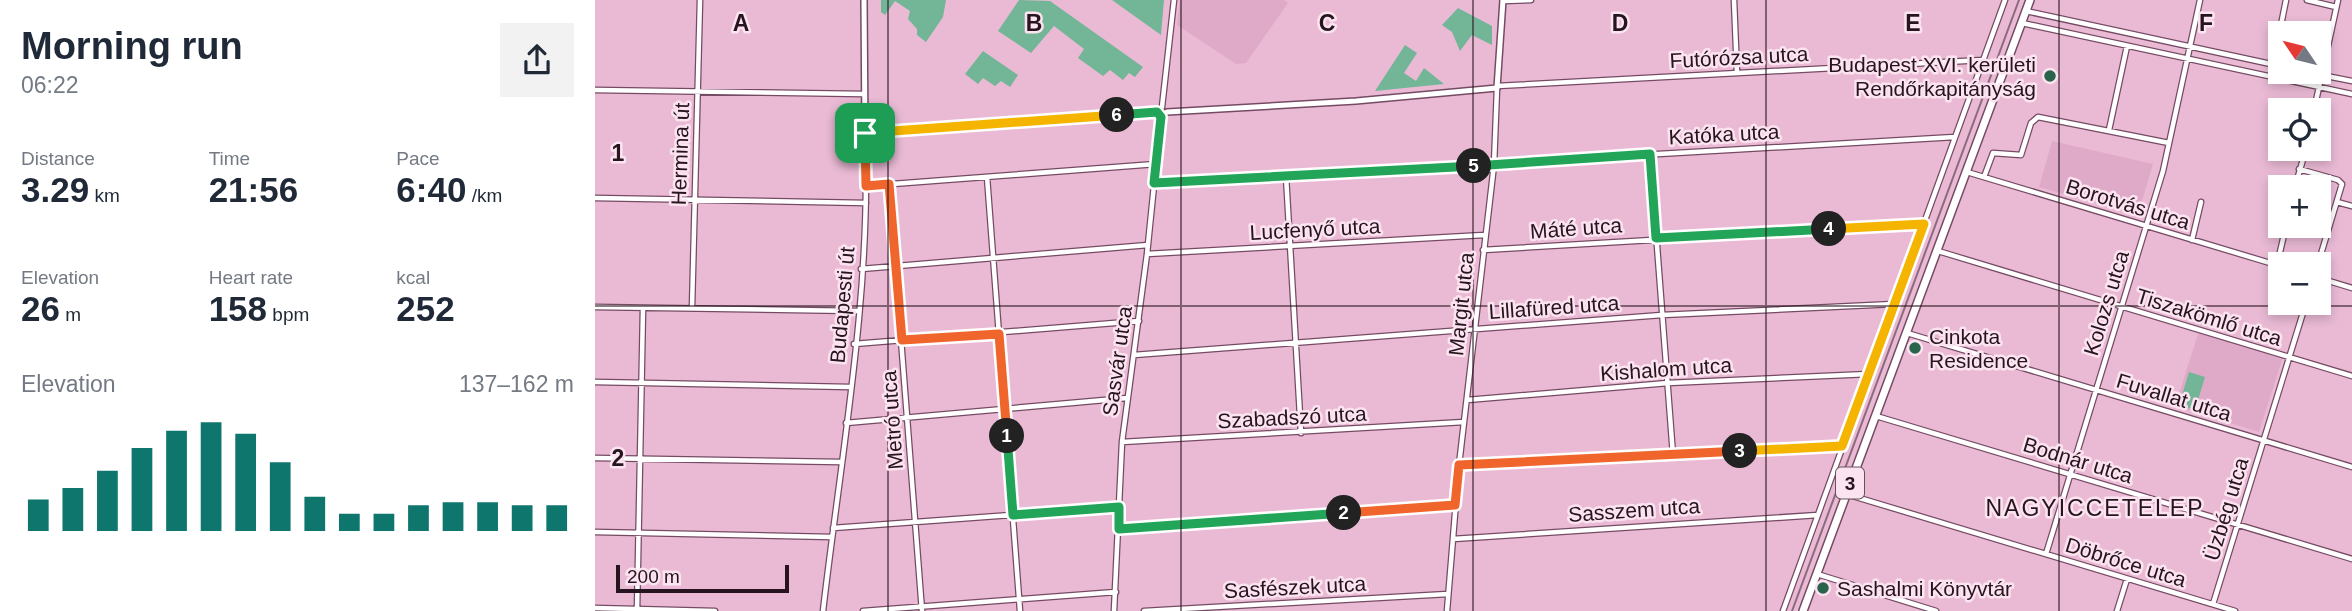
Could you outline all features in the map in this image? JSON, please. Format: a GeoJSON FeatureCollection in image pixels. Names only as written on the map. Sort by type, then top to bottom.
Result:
{"type":"FeatureCollection","features":[{"type":"Feature","properties":{"kind":"main road","name":"3"},"geometry":{"type":"LineString","coordinates":[[1803,611],[2030,0]]}},
{"type":"Feature","properties":{"kind":"street","name":"Hermina út"},"geometry":{"type":"LineString","coordinates":[[692,308],[700,0]]}},
{"type":"Feature","properties":{"kind":"street","name":"Budapesti út"},"geometry":{"type":"LineString","coordinates":[[823,611],[850,387],[866,203],[864,0]]}},
{"type":"Feature","properties":{"kind":"street"},"geometry":{"type":"LineString","coordinates":[[865,133],[1159,115],[1165,110],[1174,0]]}},
{"type":"Feature","properties":{"kind":"street"},"geometry":{"type":"LineString","coordinates":[[1503,1],[1531,0]]}},
{"type":"Feature","properties":{"kind":"street"},"geometry":{"type":"LineString","coordinates":[[1734,0],[1737,73]]}},
{"type":"Feature","properties":{"kind":"street"},"geometry":{"type":"LineString","coordinates":[[1783,611],[2005,0]]}},
{"type":"Feature","properties":{"kind":"street","name":"Kolozs utca"},"geometry":{"type":"LineString","coordinates":[[2046,554],[2147,226],[2169,143],[2200,0]]}},
{"type":"Feature","properties":{"kind":"street"},"geometry":{"type":"LineString","coordinates":[[2281,21],[2285,0]]}},
{"type":"Feature","properties":{"kind":"street"},"geometry":{"type":"LineString","coordinates":[[2307,0],[2336,8]]}},
{"type":"Feature","properties":{"kind":"street"},"geometry":{"type":"LineString","coordinates":[[2331,34],[2338,0]]}},
{"type":"Feature","properties":{"kind":"street","name":"Margit utca"},"geometry":{"type":"LineString","coordinates":[[1447,611],[1459,465],[1494,164],[1503,1]]}},
{"type":"Feature","properties":{"kind":"street"},"geometry":{"type":"LineString","coordinates":[[2026,12],[2268,64]]}},
{"type":"Feature","properties":{"kind":"street"},"geometry":{"type":"LineString","coordinates":[[2022,23],[2352,94]]}},
{"type":"Feature","properties":{"kind":"street"},"geometry":{"type":"LineString","coordinates":[[2109,130],[2127,46]]}},
{"type":"Feature","properties":{"kind":"street","name":"Futórózsa utca"},"geometry":{"type":"LineString","coordinates":[[1165,110],[1356,101],[1497,87],[1983,60]]}},
{"type":"Feature","properties":{"kind":"street"},"geometry":{"type":"LineString","coordinates":[[2331,77],[2352,81]]}},
{"type":"Feature","properties":{"kind":"street"},"geometry":{"type":"LineString","coordinates":[[2317,98],[2321,84]]}},
{"type":"Feature","properties":{"kind":"street"},"geometry":{"type":"LineString","coordinates":[[595,90],[864,94]]}},
{"type":"Feature","properties":{"kind":"street","name":"Sasvár utca"},"geometry":{"type":"LineString","coordinates":[[1114,611],[1122,442],[1147,254],[1159,115]]}},
{"type":"Feature","properties":{"kind":"street"},"geometry":{"type":"LineString","coordinates":[[1984,177],[1993,153],[2021,155],[2031,123],[2038,117],[2169,143]]}},
{"type":"Feature","properties":{"kind":"street","name":"Katóka utca"},"geometry":{"type":"LineString","coordinates":[[1154,183],[1955,137]]}},
{"type":"Feature","properties":{"kind":"street"},"geometry":{"type":"LineString","coordinates":[[1650,154],[1673,455]]}},
{"type":"Feature","properties":{"kind":"street"},"geometry":{"type":"LineString","coordinates":[[2298,175],[2302,161]]}},
{"type":"Feature","properties":{"kind":"street"},"geometry":{"type":"LineString","coordinates":[[866,186],[1156,164]]}},
{"type":"Feature","properties":{"kind":"street"},"geometry":{"type":"LineString","coordinates":[[2299,169],[2341,181],[2322,252]]}},
{"type":"Feature","properties":{"kind":"street","name":"Borotvás utca"},"geometry":{"type":"LineString","coordinates":[[1966,172],[2268,263]]}},
{"type":"Feature","properties":{"kind":"street"},"geometry":{"type":"LineString","coordinates":[[1286,176],[1301,433]]}},
{"type":"Feature","properties":{"kind":"street"},"geometry":{"type":"LineString","coordinates":[[987,177],[1020,611]]}},
{"type":"Feature","properties":{"kind":"street","name":"Metró utca"},"geometry":{"type":"LineString","coordinates":[[889,184],[922,608]]}},
{"type":"Feature","properties":{"kind":"street"},"geometry":{"type":"LineString","coordinates":[[595,198],[866,203]]}},
{"type":"Feature","properties":{"kind":"street"},"geometry":{"type":"LineString","coordinates":[[2192,240],[2201,202]]}},
{"type":"Feature","properties":{"kind":"street"},"geometry":{"type":"LineString","coordinates":[[2337,202],[2352,206]]}},
{"type":"Feature","properties":{"kind":"street","name":"Máté utca"},"geometry":{"type":"LineString","coordinates":[[1483,250],[1924,224]]}},
{"type":"Feature","properties":{"kind":"street","name":"Lucfenyő utca"},"geometry":{"type":"LineString","coordinates":[[1147,254],[1485,235]]}},
{"type":"Feature","properties":{"kind":"street"},"geometry":{"type":"LineString","coordinates":[[861,269],[1148,245]]}},
{"type":"Feature","properties":{"kind":"street","name":"Tiszakömlő utca"},"geometry":{"type":"LineString","coordinates":[[1937,250],[2352,376]]}},
{"type":"Feature","properties":{"kind":"street"},"geometry":{"type":"LineString","coordinates":[[2331,282],[2352,288]]}},
{"type":"Feature","properties":{"kind":"street","name":"Lillafüred utca"},"geometry":{"type":"LineString","coordinates":[[1134,355],[1662,315],[1894,304]]}},
{"type":"Feature","properties":{"kind":"street"},"geometry":{"type":"LineString","coordinates":[[595,307],[857,311]]}},
{"type":"Feature","properties":{"kind":"street"},"geometry":{"type":"LineString","coordinates":[[637,610],[643,308]]}},
{"type":"Feature","properties":{"kind":"street","name":"Üzbég utca"},"geometry":{"type":"LineString","coordinates":[[2213,604],[2302,315]]}},
{"type":"Feature","properties":{"kind":"street"},"geometry":{"type":"LineString","coordinates":[[854,344],[1139,321]]}},
{"type":"Feature","properties":{"kind":"street","name":"Fuvallat utca"},"geometry":{"type":"LineString","coordinates":[[1906,333],[2352,467]]}},
{"type":"Feature","properties":{"kind":"street","name":"Kishalom utca"},"geometry":{"type":"LineString","coordinates":[[1467,400],[1668,383],[1868,374]]}},
{"type":"Feature","properties":{"kind":"street"},"geometry":{"type":"LineString","coordinates":[[595,382],[850,387]]}},
{"type":"Feature","properties":{"kind":"street"},"geometry":{"type":"LineString","coordinates":[[846,422],[1127,398]]}},
{"type":"Feature","properties":{"kind":"street","name":"Bodnár utca"},"geometry":{"type":"LineString","coordinates":[[1875,416],[2352,559]]}},
{"type":"Feature","properties":{"kind":"street","name":"Szabadszó utca"},"geometry":{"type":"LineString","coordinates":[[1122,442],[1464,422]]}},
{"type":"Feature","properties":{"kind":"street"},"geometry":{"type":"LineString","coordinates":[[1459,465],[1842,446]]}},
{"type":"Feature","properties":{"kind":"street"},"geometry":{"type":"LineString","coordinates":[[595,458],[841,462]]}},
{"type":"Feature","properties":{"kind":"street","name":"Döbrőce utca"},"geometry":{"type":"LineString","coordinates":[[1846,494],[2235,611]]}},
{"type":"Feature","properties":{"kind":"street"},"geometry":{"type":"LineString","coordinates":[[1119,529],[1455,505]]}},
{"type":"Feature","properties":{"kind":"street"},"geometry":{"type":"LineString","coordinates":[[833,528],[1119,507]]}},
{"type":"Feature","properties":{"kind":"street","name":"Sasszem utca"},"geometry":{"type":"LineString","coordinates":[[1453,539],[1818,515]]}},
{"type":"Feature","properties":{"kind":"street"},"geometry":{"type":"LineString","coordinates":[[595,532],[832,537]]}},
{"type":"Feature","properties":{"kind":"street"},"geometry":{"type":"LineString","coordinates":[[1817,574],[1936,611]]}},
{"type":"Feature","properties":{"kind":"street"},"geometry":{"type":"LineString","coordinates":[[2117,611],[2127,579]]}},
{"type":"Feature","properties":{"kind":"street"},"geometry":{"type":"LineString","coordinates":[[863,611],[1116,592]]}},
{"type":"Feature","properties":{"kind":"street","name":"Sasfészek utca"},"geometry":{"type":"LineString","coordinates":[[1144,611],[1448,594]]}},
{"type":"Feature","properties":{"kind":"street"},"geometry":{"type":"LineString","coordinates":[[595,608],[715,611]]}},
{"type":"Feature","properties":{"kind":"shaded area"},"geometry":{"type":"Polygon","coordinates":[[[1180,0],[1284,0],[1288,3],[1246,63],[1236,64],[1177,25],[1180,0]]]}},
{"type":"Feature","properties":{"kind":"shaded area"},"geometry":{"type":"Polygon","coordinates":[[[2052,141],[2153,164],[2139,211],[2135,214],[2039,187],[2052,141]]]}},
{"type":"Feature","properties":{"kind":"shaded area"},"geometry":{"type":"Polygon","coordinates":[[[2199,331],[2283,357],[2259,432],[2175,406],[2199,331]]]}},
{"type":"Feature","properties":{"kind":"green space"},"geometry":{"type":"Polygon","coordinates":[[[881,0],[946,0],[943,17],[926,42],[917,35],[917,29],[908,19],[910,11],[895,1],[885,15],[881,12],[881,0]]]}},
{"type":"Feature","properties":{"kind":"green space"},"geometry":{"type":"Polygon","coordinates":[[[1019,0],[1050,1],[1143,67],[1135,77],[1129,73],[1123,80],[1110,70],[1103,76],[1078,58],[1084,49],[1054,26],[1031,53],[998,31],[1019,0]]]}},
{"type":"Feature","properties":{"kind":"green space"},"geometry":{"type":"Polygon","coordinates":[[[1112,0],[1164,0],[1161,35],[1112,0]]]}},
{"type":"Feature","properties":{"kind":"green space"},"geometry":{"type":"Polygon","coordinates":[[[1458,8],[1492,26],[1492,45],[1472,35],[1460,51],[1452,32],[1442,25],[1458,8]]]}},
{"type":"Feature","properties":{"kind":"green space"},"geometry":{"type":"Polygon","coordinates":[[[1405,45],[1417,53],[1404,73],[1416,81],[1424,68],[1444,84],[1375,91],[1405,45]]]}},
{"type":"Feature","properties":{"kind":"green space"},"geometry":{"type":"Polygon","coordinates":[[[983,51],[1018,75],[1010,87],[1001,81],[995,86],[983,78],[978,84],[965,74],[983,51]]]}},
{"type":"Feature","properties":{"kind":"green space"},"geometry":{"type":"Polygon","coordinates":[[[2189,372],[2205,377],[2195,410],[2179,405],[2189,372]]]}},
{"type":"Feature","properties":{"kind":"tram line"},"geometry":{"type":"LineString","coordinates":[[1792,611],[2019,0]]}},
{"type":"Feature","properties":{"kind":"place","name":"Budapest XVI. kerületi Rendőrkapitányság"},"geometry":{"type":"Point","coordinates":[2050,76]}},
{"type":"Feature","properties":{"kind":"place","name":"Cinkota Residence"},"geometry":{"type":"Point","coordinates":[1915,348]}},
{"type":"Feature","properties":{"kind":"place","name":"Sashalmi Könyvtár"},"geometry":{"type":"Point","coordinates":[1823,588]}},
{"type":"Feature","properties":{"kind":"district","name":"NAGYICCETELEP"},"geometry":{"type":"Point","coordinates":[2095,508]}},
{"type":"Feature","properties":{"kind":"route"},"geometry":{"type":"LineString","coordinates":[[1157,112],[1161,117],[1154,183],[1650,154],[1656,238],[1924,224],[1842,446],[1459,465],[1455,505],[1119,529],[1119,507],[1013,515],[999,334],[902,340],[889,184],[866,186],[865,133],[1157,112]]}}]}
